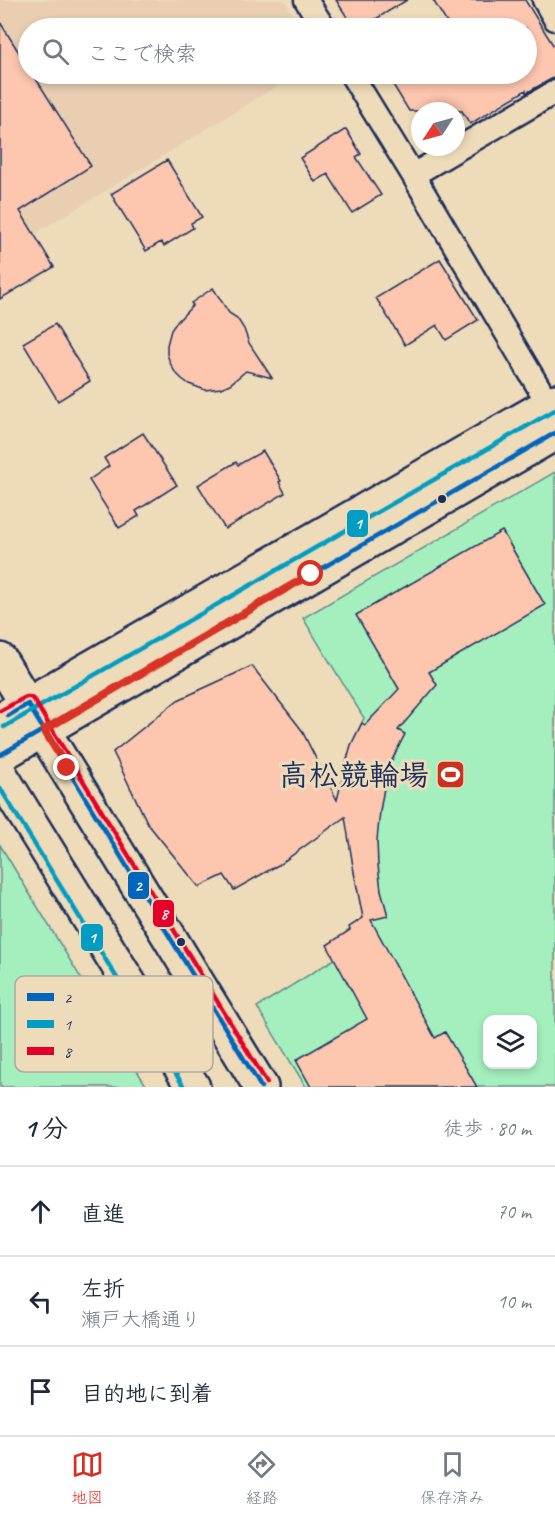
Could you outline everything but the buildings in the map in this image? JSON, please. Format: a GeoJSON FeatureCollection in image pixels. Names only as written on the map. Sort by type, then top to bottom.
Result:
{"type":"FeatureCollection","features":[{"type":"Feature","properties":{"kind":"street"},"geometry":{"type":"LineString","coordinates":[[306,0],[318,18]]}},
{"type":"Feature","properties":{"kind":"street"},"geometry":{"type":"LineString","coordinates":[[544,0],[555,19]]}},
{"type":"Feature","properties":{"kind":"street"},"geometry":{"type":"LineString","coordinates":[[0,754],[36,717],[283,559],[553,413],[357,84]]}},
{"type":"Feature","properties":{"kind":"street"},"geometry":{"type":"LineString","coordinates":[[413,175],[555,92]]}},
{"type":"Feature","properties":{"kind":"street"},"geometry":{"type":"LineString","coordinates":[[0,660],[194,976]]}},
{"type":"Feature","properties":{"kind":"street"},"geometry":{"type":"LineString","coordinates":[[0,720],[36,717]]}},
{"type":"Feature","properties":{"kind":"street"},"geometry":{"type":"LineString","coordinates":[[0,774],[125,976]]}},
{"type":"Feature","properties":{"kind":"street"},"geometry":{"type":"LineString","coordinates":[[213,1008],[261,1087]]}},
{"type":"Feature","properties":{"kind":"street"},"geometry":{"type":"LineString","coordinates":[[184,1072],[193,1087]]}},
{"type":"Feature","properties":{"kind":"shaded area"},"geometry":{"type":"Polygon","coordinates":[[[0,0],[284,0],[296,18],[18,18],[18,84],[281,84],[0,255],[0,0]]]}},
{"type":"Feature","properties":{"kind":"green space","name":"高松競輪場"},"geometry":{"type":"Polygon","coordinates":[[[555,472],[555,1087],[306,1087],[257,1007],[375,934],[360,902],[345,812],[345,766],[351,745],[364,718],[303,618],[555,472]]]}},
{"type":"Feature","properties":{"kind":"green space"},"geometry":{"type":"Polygon","coordinates":[[[0,845],[80,976],[15,976],[15,1072],[138,1072],[147,1087],[0,1087],[0,845]]]}},
{"type":"Feature","properties":{"kind":"transit line","name":"1"},"geometry":{"type":"LineString","coordinates":[[4,727],[555,410]]}},
{"type":"Feature","properties":{"kind":"transit line","name":"2"},"geometry":{"type":"LineString","coordinates":[[0,755],[555,433]]}},
{"type":"Feature","properties":{"kind":"transit line","name":"8"},"geometry":{"type":"LineString","coordinates":[[0,711],[26,697],[34,700],[202,976]]}},
{"type":"Feature","properties":{"kind":"transit line","name":"2"},"geometry":{"type":"LineString","coordinates":[[8,716],[28,704],[193,976]]}},
{"type":"Feature","properties":{"kind":"transit line","name":"1"},"geometry":{"type":"LineString","coordinates":[[0,788],[116,976]]}},
{"type":"Feature","properties":{"kind":"transit line","name":"8"},"geometry":{"type":"LineString","coordinates":[[213,994],[267,1083]]}},
{"type":"Feature","properties":{"kind":"transit line","name":"2"},"geometry":{"type":"LineString","coordinates":[[213,1008],[261,1087]]}},
{"type":"Feature","properties":{"kind":"transit line","name":"1"},"geometry":{"type":"LineString","coordinates":[[175,1072],[184,1087]]}},
{"type":"Feature","properties":{"kind":"place","name":"高松競輪場"},"geometry":{"type":"Point","coordinates":[450,775]}},
{"type":"Feature","properties":{"kind":"route"},"geometry":{"type":"LineString","coordinates":[[67,768],[44,730],[311,574]]}}]}
